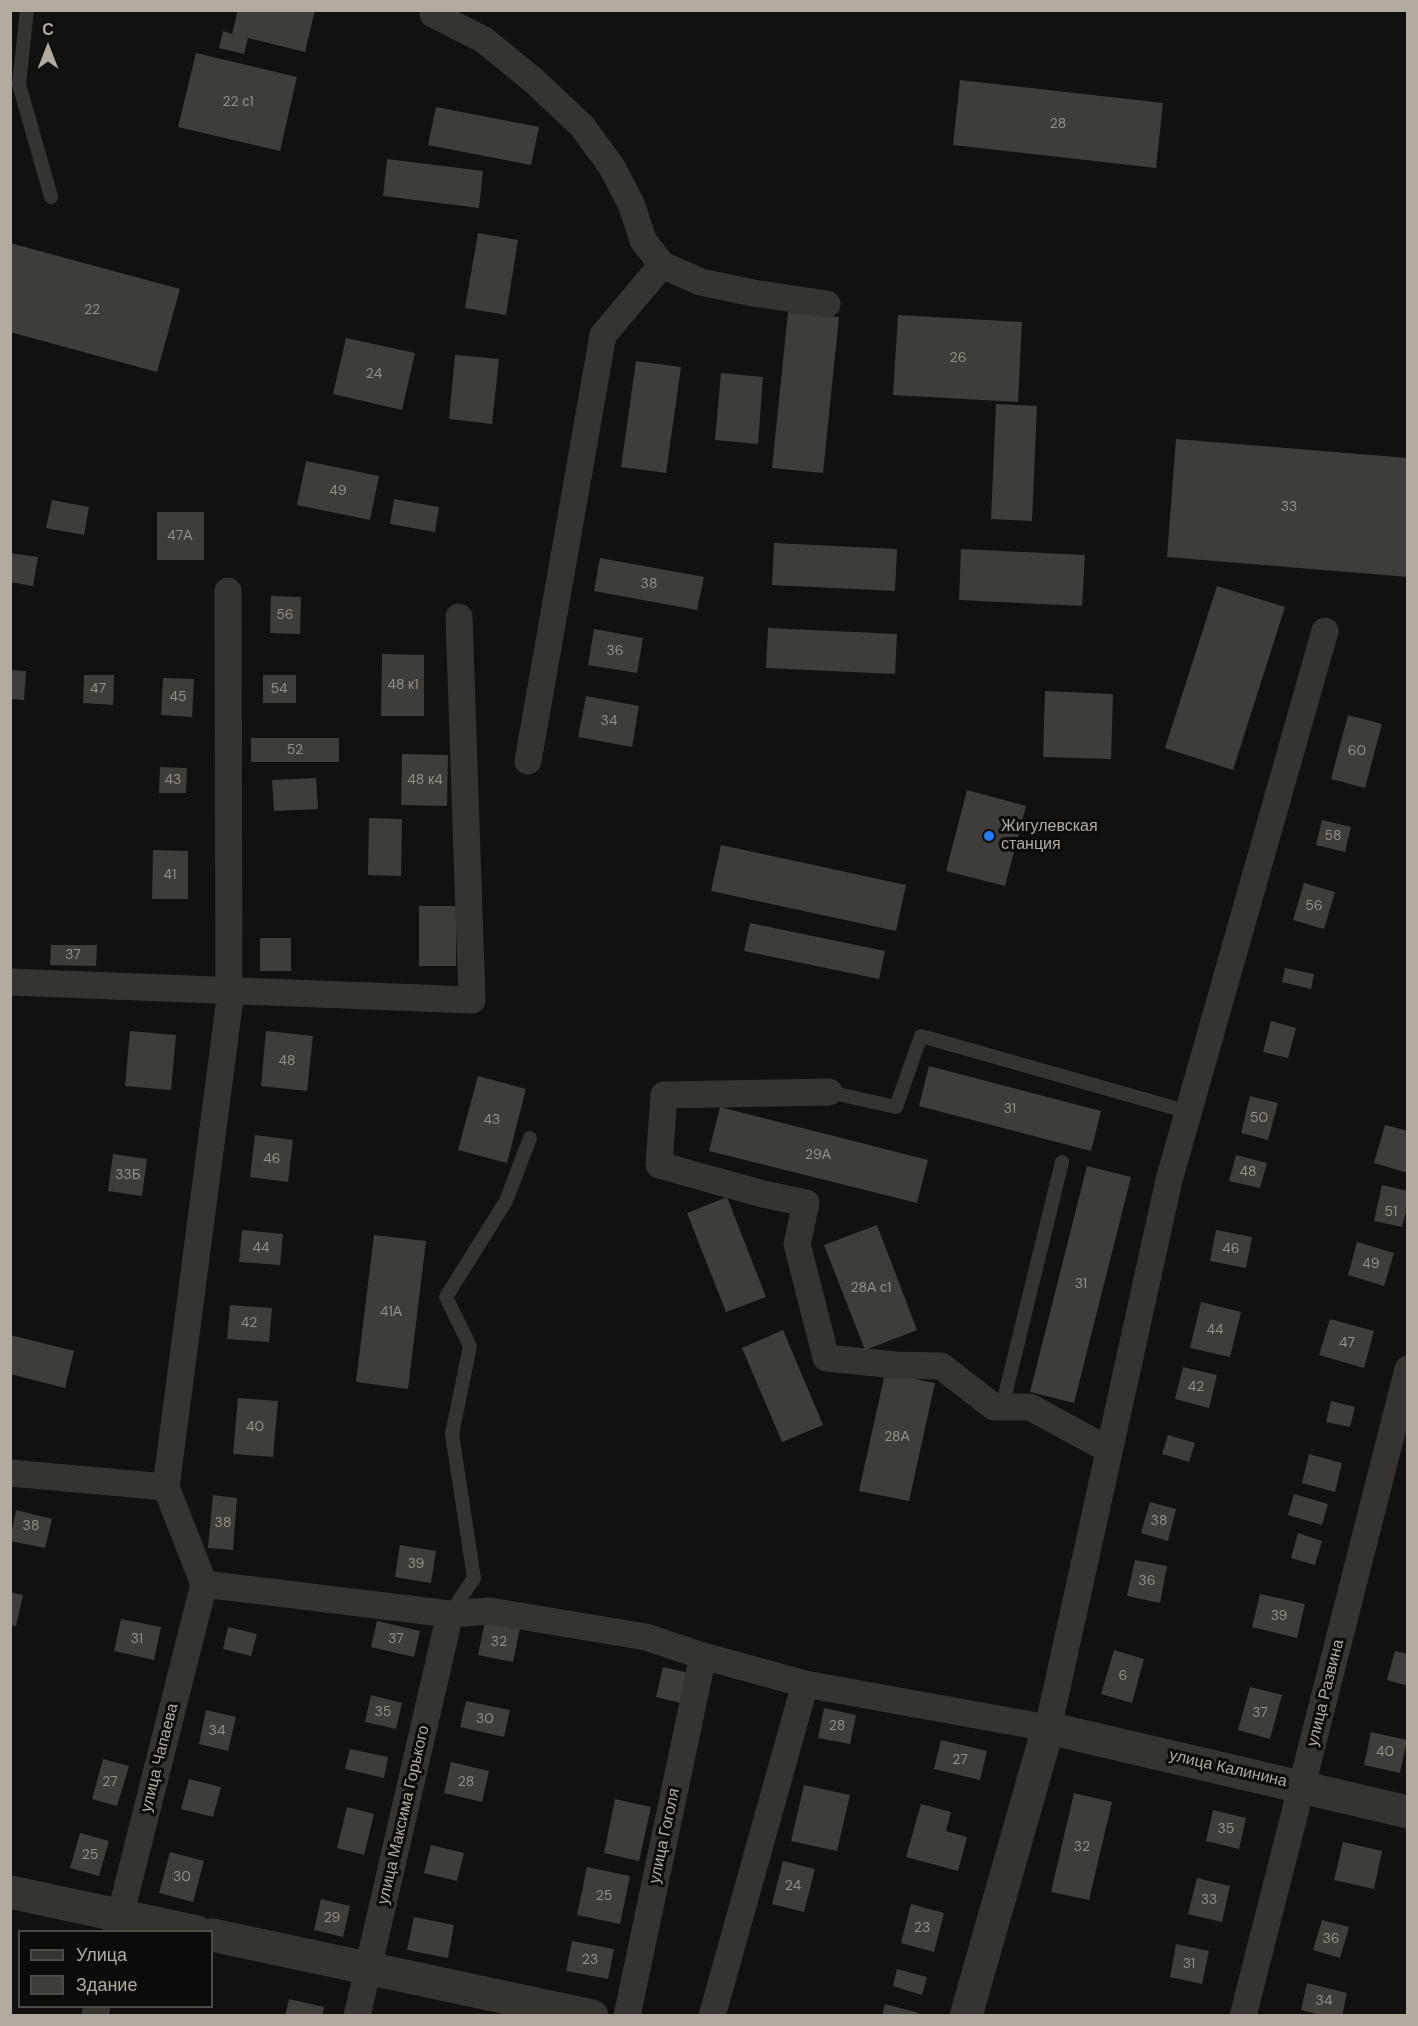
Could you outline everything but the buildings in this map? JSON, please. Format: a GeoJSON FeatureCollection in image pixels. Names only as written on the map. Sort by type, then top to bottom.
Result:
{"type":"FeatureCollection","features":[{"type":"Feature","properties":{"kind":"street"},"geometry":{"type":"LineString","coordinates":[[436,12],[484,40],[533,80],[582,126],[612,167],[632,206],[643,240],[662,265],[701,282],[753,293],[827,304]]}},
{"type":"Feature","properties":{"kind":"street"},"geometry":{"type":"LineString","coordinates":[[528,760],[603,334],[662,265]]}},
{"type":"Feature","properties":{"kind":"street"},"geometry":{"type":"LineString","coordinates":[[228,591],[229,1006],[166,1487],[204,1584],[450,1614],[490,1611],[526,1616],[646,1637],[703,1656],[805,1684],[1048,1728]]}},
{"type":"Feature","properties":{"kind":"street"},"geometry":{"type":"LineString","coordinates":[[10,982],[472,999],[459,617]]}},
{"type":"Feature","properties":{"kind":"street"},"geometry":{"type":"LineString","coordinates":[[966,2016],[1048,1728],[1170,1180],[1325,631]]}},
{"type":"Feature","properties":{"kind":"street"},"geometry":{"type":"LineString","coordinates":[[829,1092],[664,1095],[659,1165],[763,1194],[806,1203],[797,1244],[826,1358],[896,1365],[941,1366],[994,1407],[1030,1407],[1109,1450]]}},
{"type":"Feature","properties":{"kind":"street","name":"улица Развина"},"geometry":{"type":"LineString","coordinates":[[1243,2016],[1407,1369]]}},
{"type":"Feature","properties":{"kind":"street"},"geometry":{"type":"LineString","coordinates":[[10,1473],[166,1487]]}},
{"type":"Feature","properties":{"kind":"street","name":"улица Чапаева"},"geometry":{"type":"LineString","coordinates":[[118,1923],[204,1584]]}},
{"type":"Feature","properties":{"kind":"street","name":"улица Максима Горького"},"geometry":{"type":"LineString","coordinates":[[357,2016],[450,1614]]}},
{"type":"Feature","properties":{"kind":"street","name":"улица Гоголя"},"geometry":{"type":"LineString","coordinates":[[627,2016],[703,1656]]}},
{"type":"Feature","properties":{"kind":"street"},"geometry":{"type":"LineString","coordinates":[[712,2016],[805,1684]]}},
{"type":"Feature","properties":{"kind":"street","name":"улица Калинина"},"geometry":{"type":"LineString","coordinates":[[1048,1728],[1407,1812]]}},
{"type":"Feature","properties":{"kind":"street"},"geometry":{"type":"LineString","coordinates":[[10,1892],[118,1923],[179,1930]]}},
{"type":"Feature","properties":{"kind":"street"},"geometry":{"type":"LineString","coordinates":[[213,1935],[592,2016]]}},
{"type":"Feature","properties":{"kind":"lane"},"geometry":{"type":"LineString","coordinates":[[27,10],[19,84],[51,197]]}},
{"type":"Feature","properties":{"kind":"lane"},"geometry":{"type":"LineString","coordinates":[[829,1092],[896,1107],[921,1036],[1189,1112]]}},
{"type":"Feature","properties":{"kind":"lane"},"geometry":{"type":"LineString","coordinates":[[450,1614],[474,1578],[452,1434],[470,1346],[446,1297],[506,1201],[530,1138]]}},
{"type":"Feature","properties":{"kind":"lane"},"geometry":{"type":"LineString","coordinates":[[1002,1407],[1062,1162]]}},
{"type":"Feature","properties":{"kind":"place","name":"Жигулевская станция"},"geometry":{"type":"Point","coordinates":[989,836]}}]}
